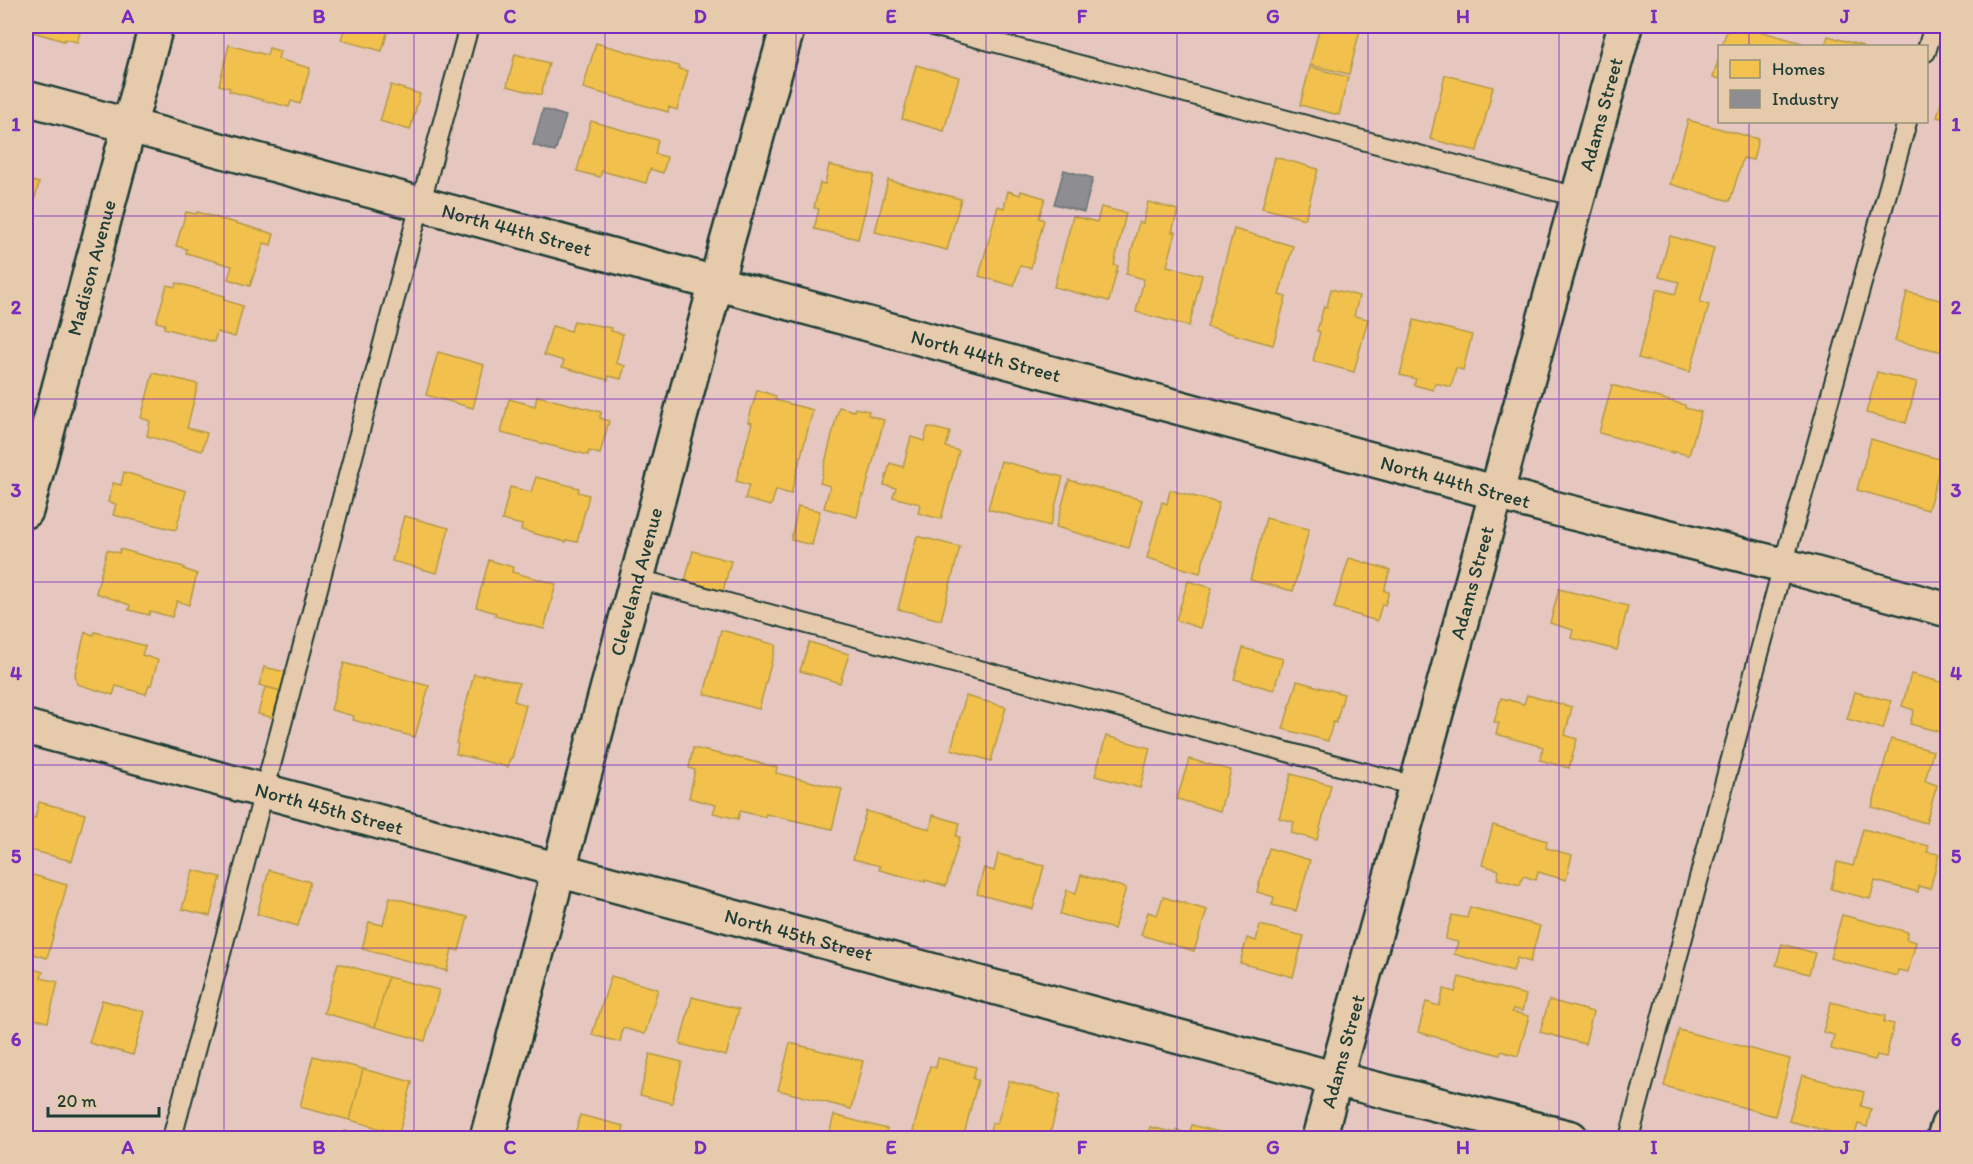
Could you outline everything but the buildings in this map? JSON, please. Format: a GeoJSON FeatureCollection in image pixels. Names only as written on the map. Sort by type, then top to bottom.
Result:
{"type":"FeatureCollection","features":[{"type":"Feature","properties":{"kind":"street","name":"Madison Avenue"},"geometry":{"type":"LineString","coordinates":[[26,511],[156,26]]}},
{"type":"Feature","properties":{"kind":"street","name":"Cleveland Avenue"},"geometry":{"type":"LineString","coordinates":[[487,1138],[716,284],[788,26]]}},
{"type":"Feature","properties":{"kind":"street","name":"Adams Street"},"geometry":{"type":"LineString","coordinates":[[1319,1138],[1625,26]]}},
{"type":"Feature","properties":{"kind":"street","name":"North 44th Street"},"geometry":{"type":"LineString","coordinates":[[26,98],[716,284],[1947,610]]}},
{"type":"Feature","properties":{"kind":"street","name":"North 45th Street"},"geometry":{"type":"LineString","coordinates":[[26,727],[1336,1079],[1570,1138]]}},
{"type":"Feature","properties":{"kind":"street"},"geometry":{"type":"LineString","coordinates":[[1944,1138],[1947,1125]]}},
{"type":"Feature","properties":{"kind":"lane"},"geometry":{"type":"LineString","coordinates":[[172,1138],[469,26]]}},
{"type":"Feature","properties":{"kind":"lane"},"geometry":{"type":"LineString","coordinates":[[933,26],[1577,197]]}},
{"type":"Feature","properties":{"kind":"lane"},"geometry":{"type":"LineString","coordinates":[[1928,46],[1934,26]]}},
{"type":"Feature","properties":{"kind":"lane"},"geometry":{"type":"LineString","coordinates":[[1629,1138],[1907,123]]}},
{"type":"Feature","properties":{"kind":"lane"},"geometry":{"type":"LineString","coordinates":[[638,579],[1415,786]]}}]}
